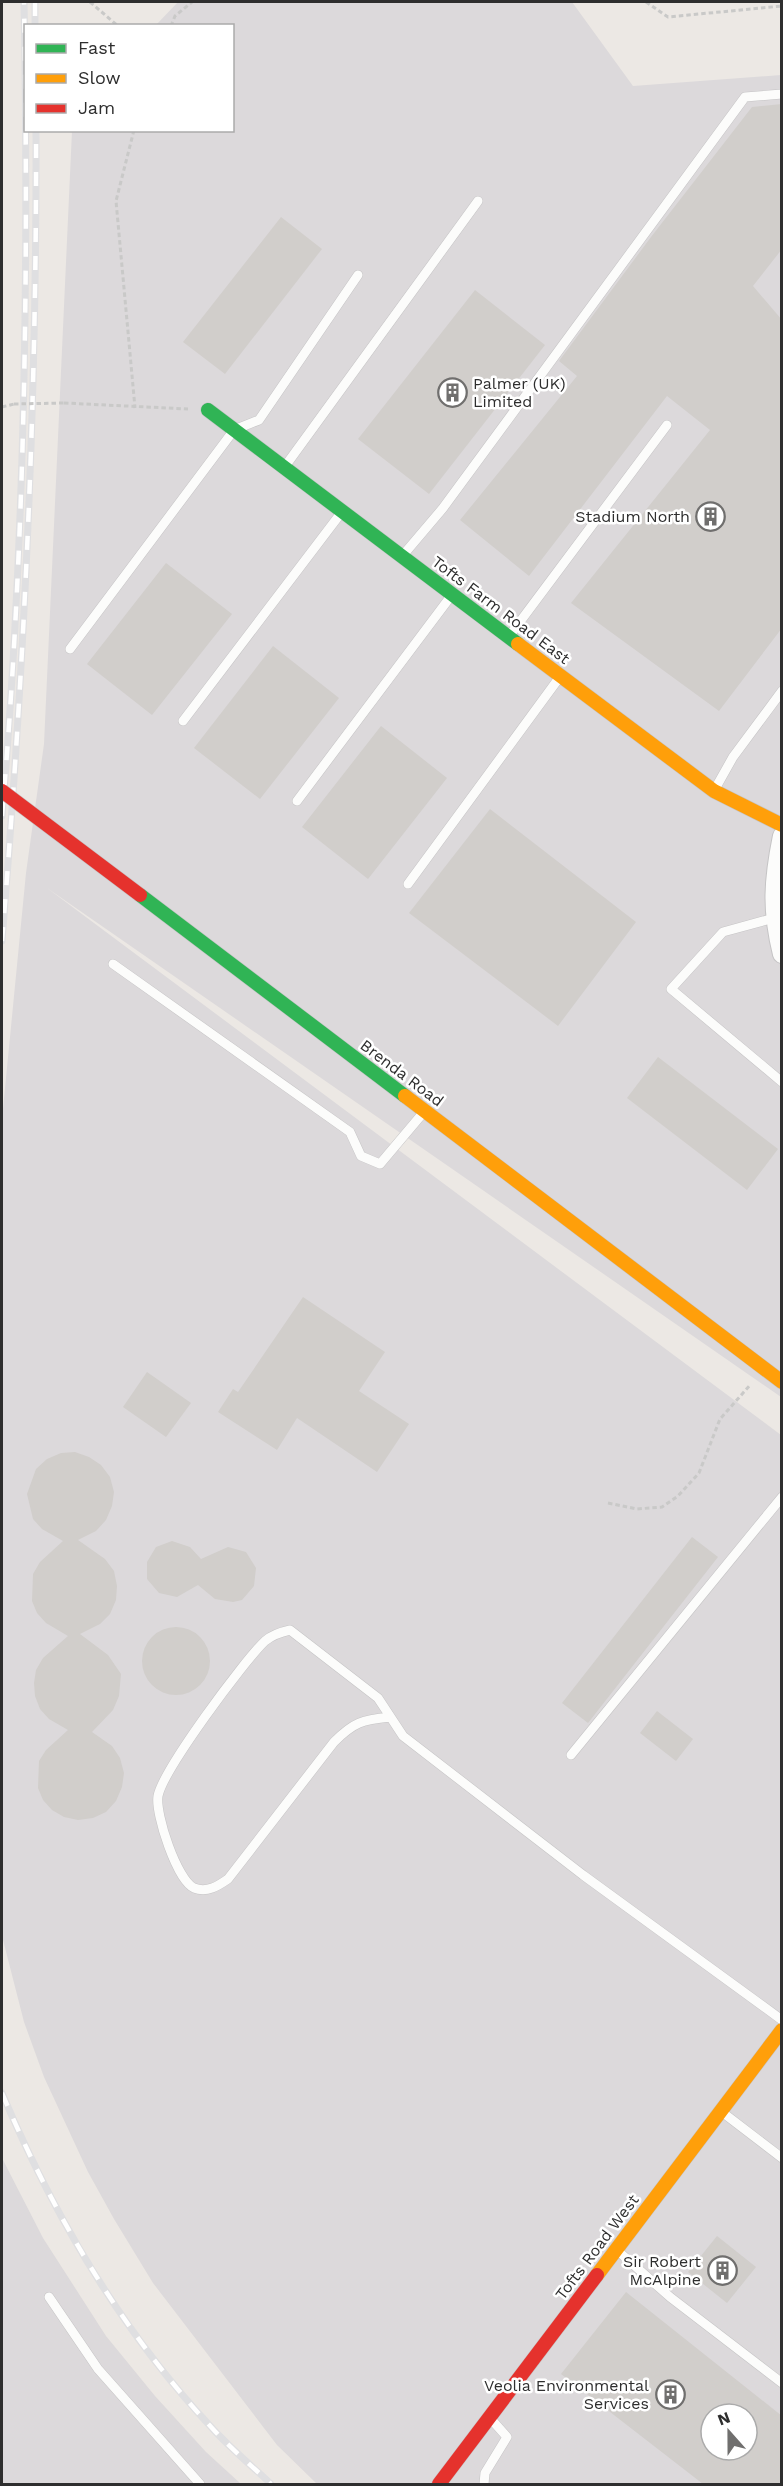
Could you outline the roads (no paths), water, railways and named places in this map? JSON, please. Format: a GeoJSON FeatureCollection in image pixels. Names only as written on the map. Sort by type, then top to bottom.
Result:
{"type":"FeatureCollection","features":[{"type":"Feature","properties":{"kind":"street","name":"Tofts Farm Road East"},"geometry":{"type":"LineString","coordinates":[[208,410],[714,791],[782,825]]}},
{"type":"Feature","properties":{"kind":"street","name":"Brenda Road"},"geometry":{"type":"LineString","coordinates":[[2,791],[782,1382]]}},
{"type":"Feature","properties":{"kind":"street"},"geometry":{"type":"LineString","coordinates":[[782,836],[773,882],[774,918],[782,954]]}},
{"type":"Feature","properties":{"kind":"street","name":"Tofts Road West"},"geometry":{"type":"LineString","coordinates":[[439,2484],[782,2030]]}},
{"type":"Feature","properties":{"kind":"lane"},"geometry":{"type":"LineString","coordinates":[[402,556],[443,508],[745,97],[782,94]]}},
{"type":"Feature","properties":{"kind":"lane"},"geometry":{"type":"LineString","coordinates":[[284,467],[478,201]]}},
{"type":"Feature","properties":{"kind":"lane"},"geometry":{"type":"LineString","coordinates":[[70,649],[234,430],[259,420],[358,275]]}},
{"type":"Feature","properties":{"kind":"lane"},"geometry":{"type":"LineString","coordinates":[[509,636],[667,425]]}},
{"type":"Feature","properties":{"kind":"lane"},"geometry":{"type":"LineString","coordinates":[[183,721],[342,511]]}},
{"type":"Feature","properties":{"kind":"lane"},"geometry":{"type":"LineString","coordinates":[[297,801],[452,594]]}},
{"type":"Feature","properties":{"kind":"lane"},"geometry":{"type":"LineString","coordinates":[[408,884],[561,676]]}},
{"type":"Feature","properties":{"kind":"lane"},"geometry":{"type":"LineString","coordinates":[[714,791],[733,757],[782,691]]}},
{"type":"Feature","properties":{"kind":"lane"},"geometry":{"type":"LineString","coordinates":[[774,918],[723,932],[671,989],[782,1082]]}},
{"type":"Feature","properties":{"kind":"lane"},"geometry":{"type":"LineString","coordinates":[[113,964],[350,1132],[361,1156],[380,1164],[424,1111]]}},
{"type":"Feature","properties":{"kind":"lane"},"geometry":{"type":"LineString","coordinates":[[571,1755],[782,1497]]}},
{"type":"Feature","properties":{"kind":"lane"},"geometry":{"type":"LineString","coordinates":[[390,1717],[361,1720],[349,1727],[334,1742],[228,1879],[205,1890],[193,1887],[184,1878],[161,1824],[157,1809],[158,1794],[168,1774],[221,1694],[265,1641],[290,1630],[378,1698],[403,1736],[583,1875],[782,2020]]}},
{"type":"Feature","properties":{"kind":"lane"},"geometry":{"type":"LineString","coordinates":[[720,2111],[782,2158]]}},
{"type":"Feature","properties":{"kind":"lane"},"geometry":{"type":"LineString","coordinates":[[616,2249],[670,2296],[782,2383]]}},
{"type":"Feature","properties":{"kind":"lane"},"geometry":{"type":"LineString","coordinates":[[49,2297],[98,2368],[200,2484]]}},
{"type":"Feature","properties":{"kind":"lane"},"geometry":{"type":"LineString","coordinates":[[484,2484],[485,2473],[507,2437],[489,2417]]}},
{"type":"Feature","properties":{"kind":"railway"},"geometry":{"type":"LineString","coordinates":[[24,2],[24,24]]}},
{"type":"Feature","properties":{"kind":"railway"},"geometry":{"type":"LineString","coordinates":[[35,2],[35,24]]}},
{"type":"Feature","properties":{"kind":"railway"},"geometry":{"type":"LineString","coordinates":[[2,816],[16,613],[24,409],[25,132]]}},
{"type":"Feature","properties":{"kind":"railway"},"geometry":{"type":"LineString","coordinates":[[2,941],[17,739],[28,536],[34,334],[36,132]]}},
{"type":"Feature","properties":{"kind":"railway"},"geometry":{"type":"LineString","coordinates":[[2,2093],[67,2227],[119,2312],[179,2391],[219,2435],[271,2484]]}},
{"type":"Feature","properties":{"kind":"place","name":"Palmer (UK) Limited"},"geometry":{"type":"Point","coordinates":[452,392]}},
{"type":"Feature","properties":{"kind":"place","name":"Stadium North"},"geometry":{"type":"Point","coordinates":[711,516]}},
{"type":"Feature","properties":{"kind":"place","name":"Sir Robert McAlpine"},"geometry":{"type":"Point","coordinates":[722,2270]}},
{"type":"Feature","properties":{"kind":"place","name":"Veolia Environmental Services"},"geometry":{"type":"Point","coordinates":[670,2394]}}]}
